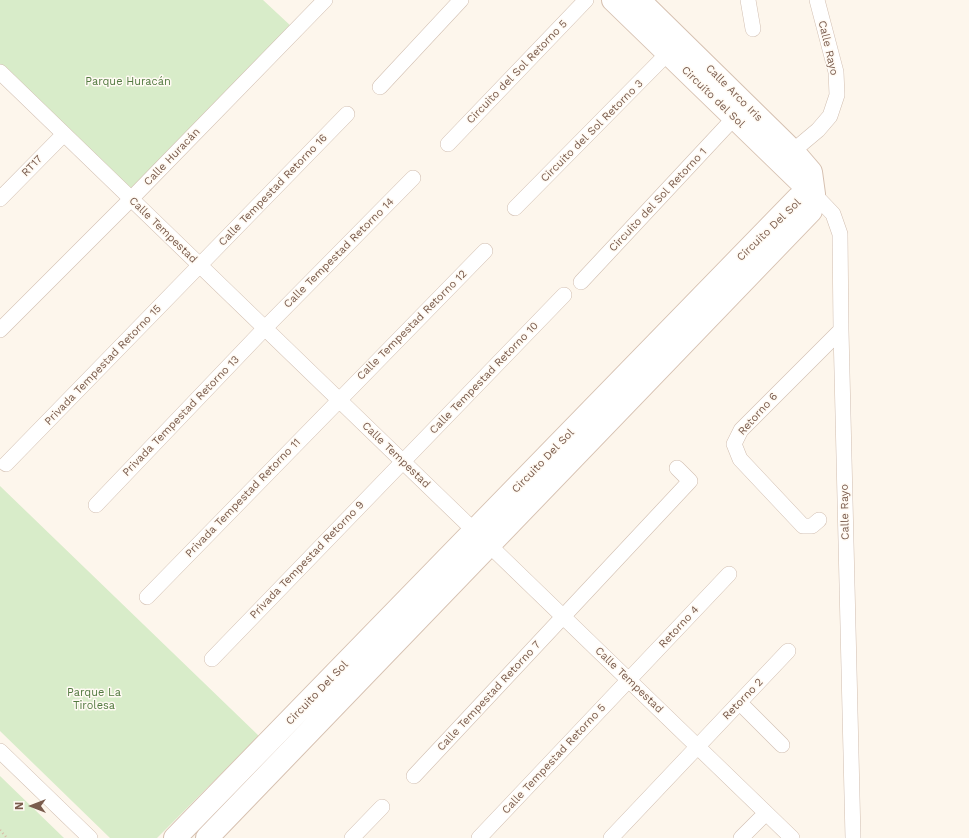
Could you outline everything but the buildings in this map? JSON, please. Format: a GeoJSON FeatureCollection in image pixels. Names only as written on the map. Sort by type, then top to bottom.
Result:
{"type":"FeatureCollection","features":[{"type":"Feature","properties":{"kind":"street","name":"Calle Huracán"},"geometry":{"type":"LineString","coordinates":[[0,330],[326,0]]}},
{"type":"Feature","properties":{"kind":"street"},"geometry":{"type":"LineString","coordinates":[[380,87],[462,0]]}},
{"type":"Feature","properties":{"kind":"street","name":"Circuito del Sol Retorno 5"},"geometry":{"type":"LineString","coordinates":[[448,144],[586,0]]}},
{"type":"Feature","properties":{"kind":"street","name":"Circuito del Sol"},"geometry":{"type":"LineString","coordinates":[[613,0],[814,194]]}},
{"type":"Feature","properties":{"kind":"street","name":"Calle Arco Iris"},"geometry":{"type":"LineString","coordinates":[[639,0],[793,151],[811,172],[814,194]]}},
{"type":"Feature","properties":{"kind":"street"},"geometry":{"type":"LineString","coordinates":[[748,0],[753,29]]}},
{"type":"Feature","properties":{"kind":"street","name":"Calle Rayo"},"geometry":{"type":"LineString","coordinates":[[793,151],[818,130],[830,116],[837,95],[836,72],[817,0]]}},
{"type":"Feature","properties":{"kind":"street","name":"Circuito del Sol Retorno 3"},"geometry":{"type":"LineString","coordinates":[[515,208],[668,53]]}},
{"type":"Feature","properties":{"kind":"street","name":"Calle Tempestad"},"geometry":{"type":"LineString","coordinates":[[0,72],[200,266],[266,327],[339,400],[792,838]]}},
{"type":"Feature","properties":{"kind":"street","name":"Calle Tempestad Retorno 16"},"geometry":{"type":"LineString","coordinates":[[200,266],[347,114]]}},
{"type":"Feature","properties":{"kind":"street","name":"Circuito del Sol Retorno 1"},"geometry":{"type":"LineString","coordinates":[[581,282],[734,118]]}},
{"type":"Feature","properties":{"kind":"street","name":"RT17"},"geometry":{"type":"LineString","coordinates":[[0,199],[64,134]]}},
{"type":"Feature","properties":{"kind":"street","name":"Calle Tempestad Retorno 14"},"geometry":{"type":"LineString","coordinates":[[266,327],[413,178]]}},
{"type":"Feature","properties":{"kind":"street","name":"Calle Rayo"},"geometry":{"type":"LineString","coordinates":[[814,194],[833,214],[840,234],[852,838]]}},
{"type":"Feature","properties":{"kind":"street","name":"Circuito Del Sol"},"geometry":{"type":"LineString","coordinates":[[175,838],[482,538],[811,211],[814,194]]}},
{"type":"Feature","properties":{"kind":"street","name":"Calle Tempestad Retorno 12"},"geometry":{"type":"LineString","coordinates":[[339,400],[485,251]]}},
{"type":"Feature","properties":{"kind":"street","name":"Privada Tempestad Retorno 15"},"geometry":{"type":"LineString","coordinates":[[6,464],[200,266]]}},
{"type":"Feature","properties":{"kind":"street","name":"Calle Tempestad Retorno 10"},"geometry":{"type":"LineString","coordinates":[[403,461],[564,295]]}},
{"type":"Feature","properties":{"kind":"street","name":"Privada Tempestad Retorno 13"},"geometry":{"type":"LineString","coordinates":[[96,505],[266,327]]}},
{"type":"Feature","properties":{"kind":"street","name":"Retorno 6"},"geometry":{"type":"LineString","coordinates":[[820,520],[812,526],[803,526],[740,459],[734,444],[741,430],[841,330]]}},
{"type":"Feature","properties":{"kind":"street","name":"Privada Tempestad Retorno 11"},"geometry":{"type":"LineString","coordinates":[[148,597],[339,400]]}},
{"type":"Feature","properties":{"kind":"street","name":"Privada Tempestad Retorno 9"},"geometry":{"type":"LineString","coordinates":[[212,659],[403,461]]}},
{"type":"Feature","properties":{"kind":"street"},"geometry":{"type":"LineString","coordinates":[[564,617],[690,481],[677,468]]}},
{"type":"Feature","properties":{"kind":"street","name":"Circuito Del Sol"},"geometry":{"type":"LineString","coordinates":[[207,838],[482,538]]}},
{"type":"Feature","properties":{"kind":"street","name":"Retorno 4"},"geometry":{"type":"LineString","coordinates":[[629,680],[728,574]]}},
{"type":"Feature","properties":{"kind":"street","name":"Calle Tempestad Retorno 7"},"geometry":{"type":"LineString","coordinates":[[414,776],[564,617]]}},
{"type":"Feature","properties":{"kind":"street","name":"Retorno 2"},"geometry":{"type":"LineString","coordinates":[[611,838],[788,651]]}},
{"type":"Feature","properties":{"kind":"street","name":"Calle Tempestad Retorno 5"},"geometry":{"type":"LineString","coordinates":[[479,838],[629,680]]}},
{"type":"Feature","properties":{"kind":"street"},"geometry":{"type":"LineString","coordinates":[[740,703],[782,745]]}},
{"type":"Feature","properties":{"kind":"street"},"geometry":{"type":"LineString","coordinates":[[0,751],[90,838]]}},
{"type":"Feature","properties":{"kind":"street"},"geometry":{"type":"LineString","coordinates":[[352,838],[382,807]]}},
{"type":"Feature","properties":{"kind":"street"},"geometry":{"type":"LineString","coordinates":[[742,838],[766,813]]}},
{"type":"Feature","properties":{"kind":"path"},"geometry":{"type":"LineString","coordinates":[[0,830],[7,838]]}},
{"type":"Feature","properties":{"kind":"green space","name":"Parque Huracán"},"geometry":{"type":"Polygon","coordinates":[[[0,0],[263,0],[292,27],[131,199],[0,72],[0,0]]]}},
{"type":"Feature","properties":{"kind":"green space","name":"Parque La Tirolesa"},"geometry":{"type":"Polygon","coordinates":[[[0,486],[259,736],[157,838],[110,838],[0,731],[0,486]]]}},
{"type":"Feature","properties":{"kind":"green space"},"geometry":{"type":"Polygon","coordinates":[[[0,776],[64,838],[0,838],[0,776]]]}}]}
